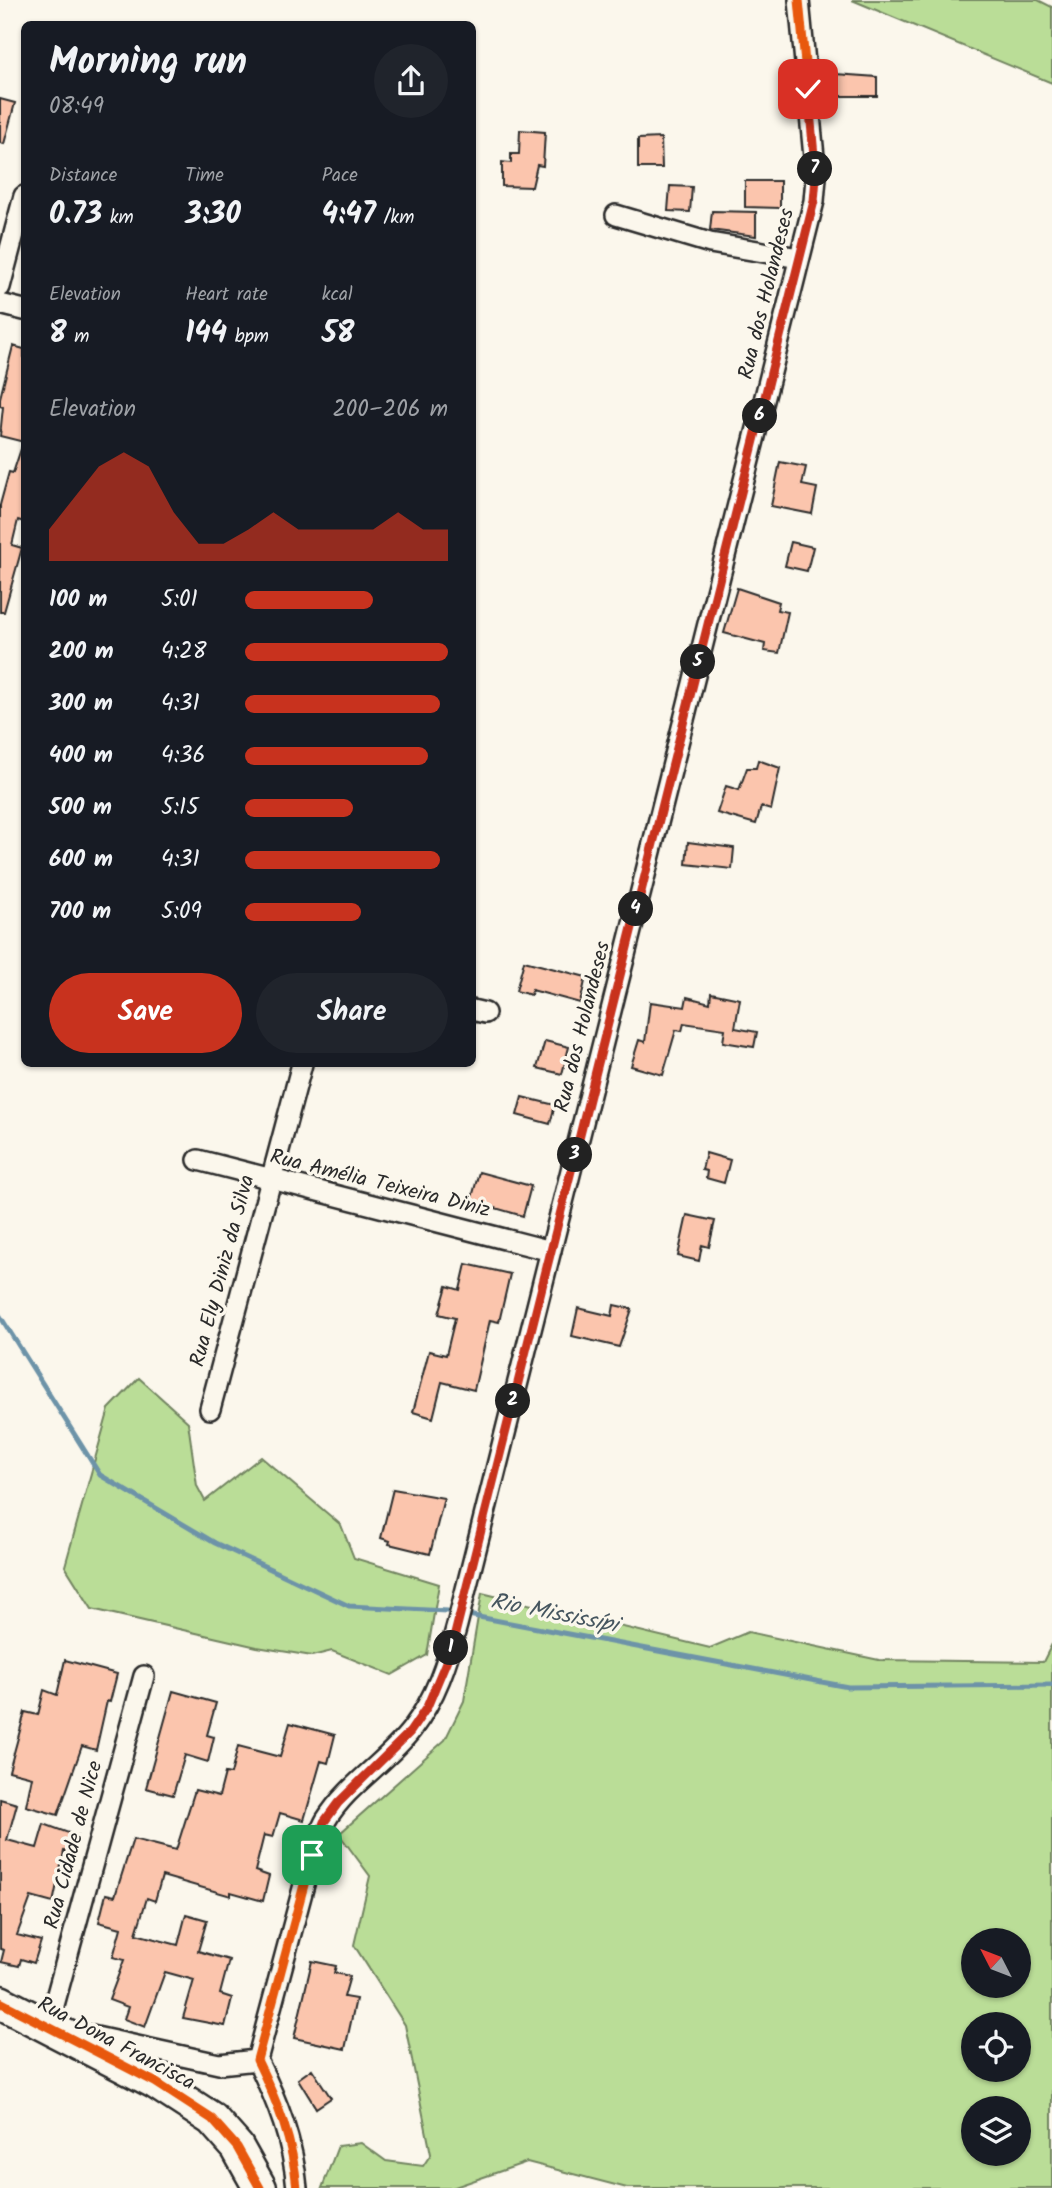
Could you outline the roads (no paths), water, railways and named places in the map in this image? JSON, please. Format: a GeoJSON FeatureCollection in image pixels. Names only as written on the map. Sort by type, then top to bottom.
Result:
{"type":"FeatureCollection","features":[{"type":"Feature","properties":{"kind":"main road","name":"Rua Dona Francisca"},"geometry":{"type":"LineString","coordinates":[[0,2002],[155,2082],[212,2119],[237,2147],[260,2188]]}},
{"type":"Feature","properties":{"kind":"street","name":"Rua dos Holandeses"},"geometry":{"type":"LineString","coordinates":[[257,2060],[312,1855],[324,1822],[338,1803],[410,1732],[427,1707],[439,1685],[463,1603],[800,258],[816,178],[799,0]]}},
{"type":"Feature","properties":{"kind":"street"},"geometry":{"type":"LineString","coordinates":[[0,287],[21,207]]}},
{"type":"Feature","properties":{"kind":"street"},"geometry":{"type":"LineString","coordinates":[[616,215],[710,243],[800,258]]}},
{"type":"Feature","properties":{"kind":"street"},"geometry":{"type":"LineString","coordinates":[[0,304],[21,309]]}},
{"type":"Feature","properties":{"kind":"street","name":"Rua Ely Diniz da Silva"},"geometry":{"type":"LineString","coordinates":[[210,1409],[301,1067]]}},
{"type":"Feature","properties":{"kind":"street","name":"Rua Amélia Teixeira Diniz"},"geometry":{"type":"LineString","coordinates":[[198,1160],[551,1251]]}},
{"type":"Feature","properties":{"kind":"street","name":"Rua Cidade de Nice"},"geometry":{"type":"LineString","coordinates":[[48,2026],[144,1675]]}},
{"type":"Feature","properties":{"kind":"street"},"geometry":{"type":"LineString","coordinates":[[48,2026],[188,2059],[219,2064],[257,2060],[281,2110],[294,2153],[298,2188]]}},
{"type":"Feature","properties":{"kind":"waterway","name":"Rio Mississípi"},"geometry":{"type":"LineString","coordinates":[[0,1316],[100,1475],[215,1543],[349,1606],[447,1611],[848,1687],[1052,1685]]}}]}
